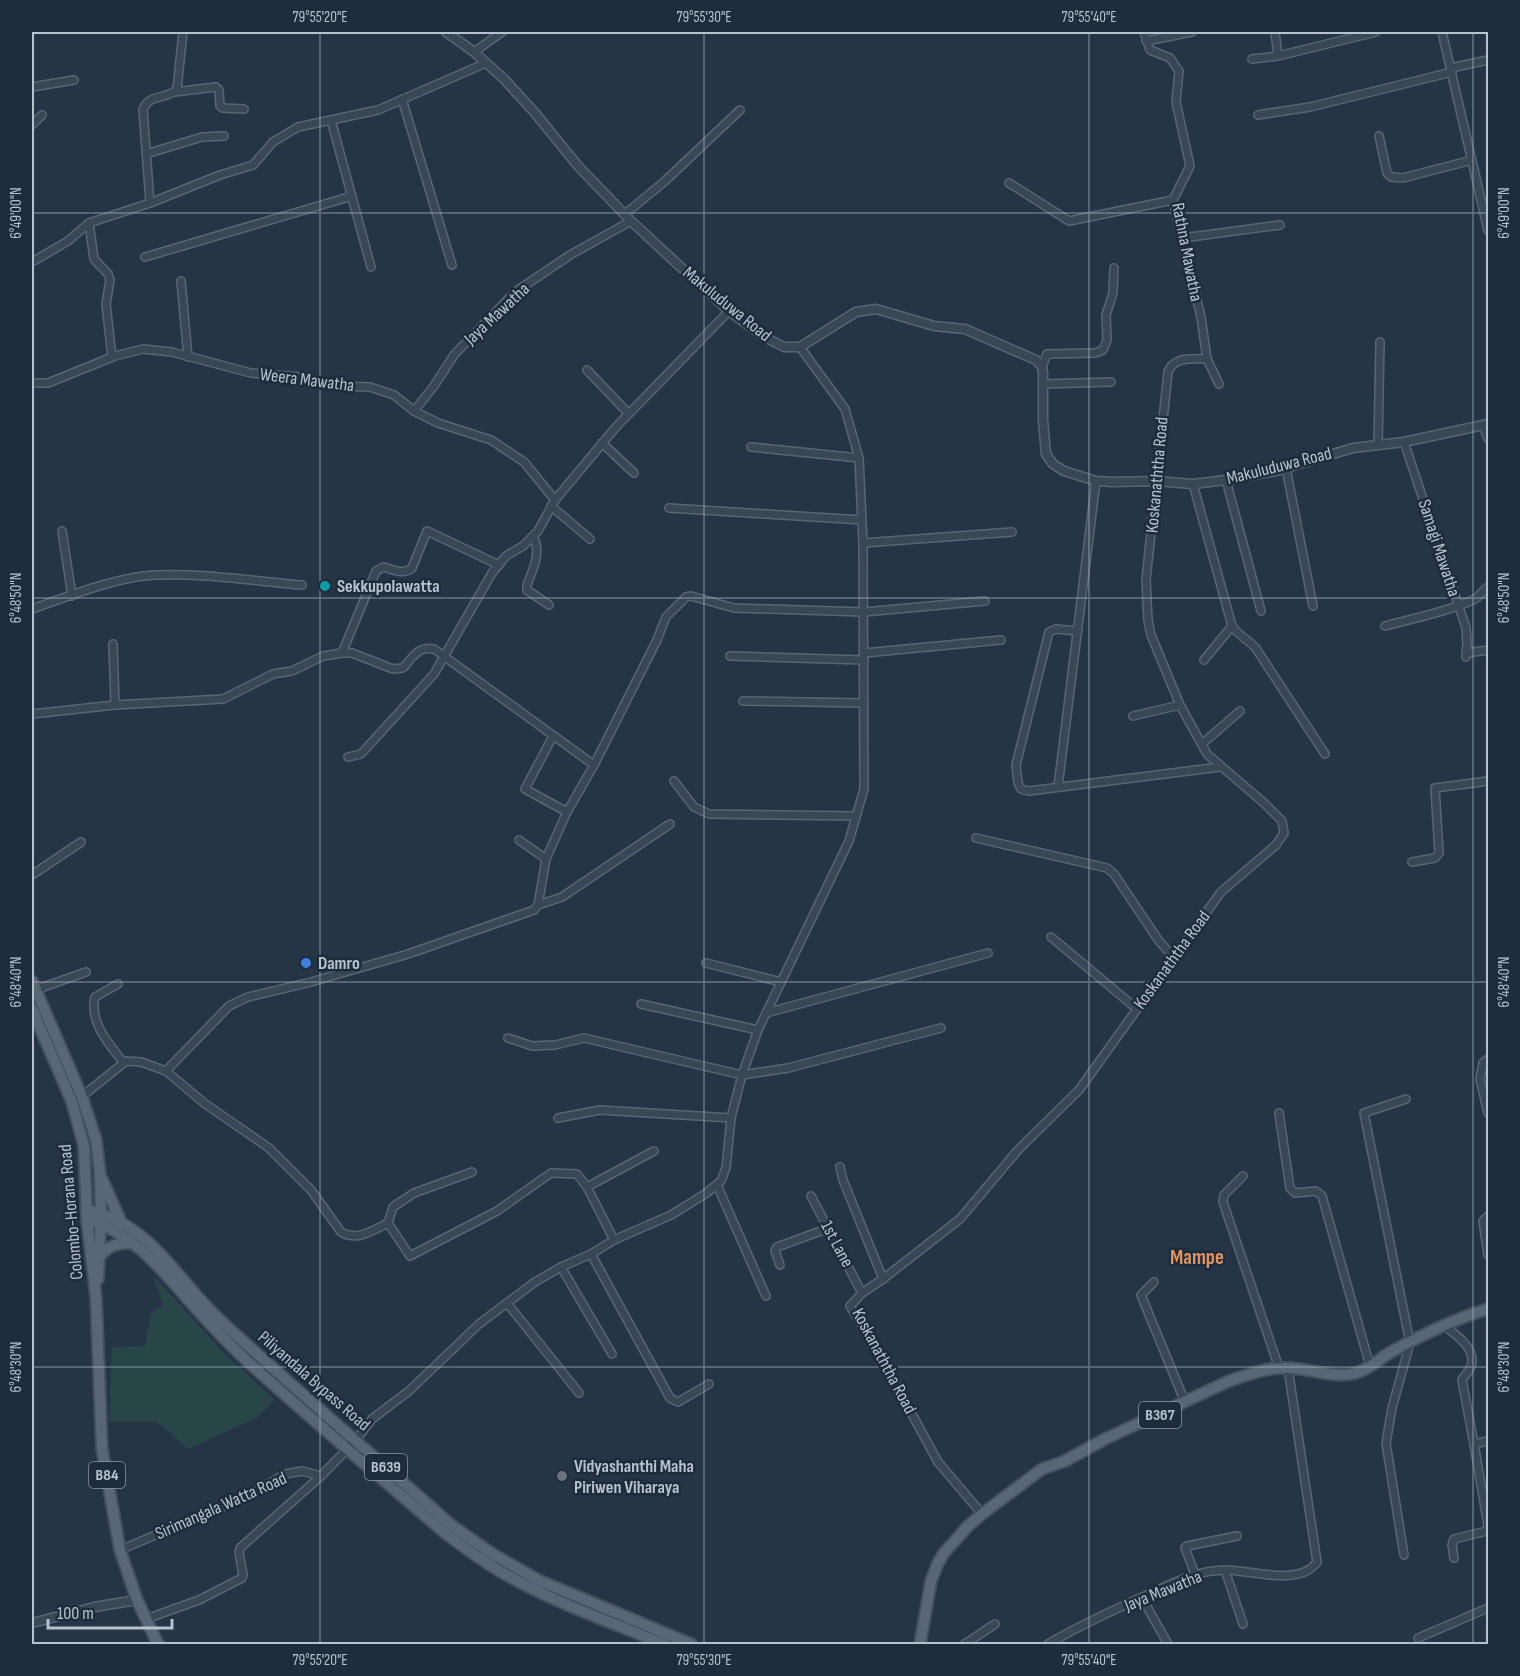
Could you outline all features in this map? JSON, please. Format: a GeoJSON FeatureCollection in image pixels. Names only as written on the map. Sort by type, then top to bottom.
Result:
{"type":"FeatureCollection","features":[{"type":"Feature","properties":{"kind":"main road","name":"B84"},"geometry":{"type":"LineString","coordinates":[[33,985],[77,1099]]}},
{"type":"Feature","properties":{"kind":"main road","name":"B84"},"geometry":{"type":"LineString","coordinates":[[32,1009],[77,1099]]}},
{"type":"Feature","properties":{"kind":"main road","name":"Colombo-Horana Road"},"geometry":{"type":"LineString","coordinates":[[77,1099],[96,1140],[100,1173],[100,1256],[96,1297]]}},
{"type":"Feature","properties":{"kind":"main road","name":"Colombo-Horana Road"},"geometry":{"type":"LineString","coordinates":[[77,1099],[84,1146],[87,1215],[96,1297]]}},
{"type":"Feature","properties":{"kind":"main road"},"geometry":{"type":"LineString","coordinates":[[100,1173],[122,1224]]}},
{"type":"Feature","properties":{"kind":"main road","name":"Piliyandala Bypass Road"},"geometry":{"type":"LineString","coordinates":[[87,1215],[122,1224],[164,1256],[219,1319],[451,1525],[490,1553],[538,1580],[691,1644]]}},
{"type":"Feature","properties":{"kind":"main road","name":"Piliyandala Bypass Road"},"geometry":{"type":"LineString","coordinates":[[101,1218],[150,1257],[212,1327],[246,1359],[445,1533],[499,1570],[536,1591],[664,1644]]}},
{"type":"Feature","properties":{"kind":"main road"},"geometry":{"type":"LineString","coordinates":[[100,1256],[115,1244],[132,1243]]}},
{"type":"Feature","properties":{"kind":"main road","name":"B84"},"geometry":{"type":"LineString","coordinates":[[96,1297],[102,1449],[120,1550],[137,1600],[158,1644]]}},
{"type":"Feature","properties":{"kind":"main road","name":"B367"},"geometry":{"type":"LineString","coordinates":[[921,1644],[931,1581],[938,1563],[968,1526],[1042,1470],[1249,1374],[1283,1368],[1343,1375],[1361,1371],[1391,1352],[1445,1326],[1488,1309]]}},
{"type":"Feature","properties":{"kind":"street"},"geometry":{"type":"LineString","coordinates":[[174,92],[178,85],[183,32]]}},
{"type":"Feature","properties":{"kind":"street","name":"Makuluduwa Road"},"geometry":{"type":"LineString","coordinates":[[446,32],[486,63],[535,113],[578,166],[628,218],[729,310],[774,343],[784,347],[800,347]]}},
{"type":"Feature","properties":{"kind":"street"},"geometry":{"type":"LineString","coordinates":[[474,52],[502,32]]}},
{"type":"Feature","properties":{"kind":"street"},"geometry":{"type":"LineString","coordinates":[[1144,32],[1146,41],[1192,32]]}},
{"type":"Feature","properties":{"kind":"street"},"geometry":{"type":"LineString","coordinates":[[1275,32],[1278,56]]}},
{"type":"Feature","properties":{"kind":"street"},"geometry":{"type":"LineString","coordinates":[[1252,59],[1278,56],[1376,32]]}},
{"type":"Feature","properties":{"kind":"street"},"geometry":{"type":"LineString","coordinates":[[1442,32],[1488,226]]}},
{"type":"Feature","properties":{"kind":"street","name":"Rathna Mawatha"},"geometry":{"type":"LineString","coordinates":[[1146,41],[1150,50],[1170,58],[1179,71],[1176,102],[1190,166],[1173,200],[1201,317],[1207,359],[1219,384]]}},
{"type":"Feature","properties":{"kind":"street"},"geometry":{"type":"LineString","coordinates":[[1258,115],[1310,107],[1488,60]]}},
{"type":"Feature","properties":{"kind":"street"},"geometry":{"type":"LineString","coordinates":[[32,262],[68,241],[89,223],[253,165],[273,142],[298,127],[378,110],[486,63]]}},
{"type":"Feature","properties":{"kind":"street"},"geometry":{"type":"LineString","coordinates":[[32,87],[74,80]]}},
{"type":"Feature","properties":{"kind":"street"},"geometry":{"type":"LineString","coordinates":[[150,203],[143,118],[145,104],[151,99],[174,92],[216,87],[219,90],[220,106],[244,109]]}},
{"type":"Feature","properties":{"kind":"street"},"geometry":{"type":"LineString","coordinates":[[402,99],[452,265]]}},
{"type":"Feature","properties":{"kind":"street","name":"Jaya Mawatha"},"geometry":{"type":"LineString","coordinates":[[414,411],[454,355],[515,292],[628,218],[740,110]]}},
{"type":"Feature","properties":{"kind":"street"},"geometry":{"type":"LineString","coordinates":[[32,125],[42,115]]}},
{"type":"Feature","properties":{"kind":"street"},"geometry":{"type":"LineString","coordinates":[[331,120],[371,267]]}},
{"type":"Feature","properties":{"kind":"street"},"geometry":{"type":"LineString","coordinates":[[146,154],[202,137],[224,136]]}},
{"type":"Feature","properties":{"kind":"street"},"geometry":{"type":"LineString","coordinates":[[1379,136],[1387,173],[1391,177],[1403,178],[1472,160]]}},
{"type":"Feature","properties":{"kind":"street"},"geometry":{"type":"LineString","coordinates":[[1009,183],[1069,221],[1173,200]]}},
{"type":"Feature","properties":{"kind":"street"},"geometry":{"type":"LineString","coordinates":[[146,256],[352,196]]}},
{"type":"Feature","properties":{"kind":"street"},"geometry":{"type":"LineString","coordinates":[[89,223],[94,259],[108,274],[110,280],[106,304],[112,357]]}},
{"type":"Feature","properties":{"kind":"street"},"geometry":{"type":"LineString","coordinates":[[1183,238],[1280,225]]}},
{"type":"Feature","properties":{"kind":"street"},"geometry":{"type":"LineString","coordinates":[[1042,368],[1047,354],[1095,353],[1103,350],[1107,340],[1106,315],[1113,293],[1114,268]]}},
{"type":"Feature","properties":{"kind":"street"},"geometry":{"type":"LineString","coordinates":[[181,281],[188,357]]}},
{"type":"Feature","properties":{"kind":"street"},"geometry":{"type":"LineString","coordinates":[[146,1619],[199,1600],[242,1578],[240,1548],[321,1476],[348,1449],[372,1419],[409,1391],[479,1324],[535,1282],[614,1240],[671,1215],[717,1185],[726,1168],[731,1118],[742,1075],[758,1030],[849,841],[864,789],[863,543],[859,458],[845,409],[800,347],[856,312],[876,309],[934,326],[957,327],[976,332],[1036,360],[1042,368]]}},
{"type":"Feature","properties":{"kind":"street"},"geometry":{"type":"LineString","coordinates":[[348,757],[362,753],[434,674],[492,573],[506,556],[523,546],[538,531],[553,503],[602,443],[729,310]]}},
{"type":"Feature","properties":{"kind":"street"},"geometry":{"type":"LineString","coordinates":[[1378,445],[1380,342]]}},
{"type":"Feature","properties":{"kind":"street","name":"Weera Mawatha"},"geometry":{"type":"LineString","coordinates":[[32,383],[48,382],[112,357],[143,349],[172,352],[250,373],[300,377],[332,386],[370,387],[394,395],[414,411],[438,423],[491,440],[524,462],[553,503],[590,539]]}},
{"type":"Feature","properties":{"kind":"street","name":"Koskanaththa Road"},"geometry":{"type":"LineString","coordinates":[[982,1514],[938,1462],[850,1306],[862,1293],[960,1219],[1018,1150],[1079,1090],[1221,892],[1276,845],[1284,833],[1282,821],[1264,802],[1207,754],[1180,705],[1151,635],[1148,620],[1146,579],[1168,372],[1170,366],[1185,359],[1207,359]]}},
{"type":"Feature","properties":{"kind":"street","name":"Makuluduwa Road"},"geometry":{"type":"LineString","coordinates":[[1042,368],[1046,454],[1053,464],[1064,471],[1096,481],[1156,481],[1193,484],[1226,480],[1286,468],[1353,448],[1404,441],[1485,425]]}},
{"type":"Feature","properties":{"kind":"street"},"geometry":{"type":"LineString","coordinates":[[587,370],[629,414]]}},
{"type":"Feature","properties":{"kind":"street"},"geometry":{"type":"LineString","coordinates":[[1044,384],[1111,382]]}},
{"type":"Feature","properties":{"kind":"street"},"geometry":{"type":"LineString","coordinates":[[1485,425],[1488,438]]}},
{"type":"Feature","properties":{"kind":"street","name":"Samagi Mawatha"},"geometry":{"type":"LineString","coordinates":[[1404,441],[1466,628],[1466,655],[1488,650]]}},
{"type":"Feature","properties":{"kind":"street"},"geometry":{"type":"LineString","coordinates":[[602,443],[633,473]]}},
{"type":"Feature","properties":{"kind":"street"},"geometry":{"type":"LineString","coordinates":[[751,447],[859,458]]}},
{"type":"Feature","properties":{"kind":"street"},"geometry":{"type":"LineString","coordinates":[[1286,468],[1313,606]]}},
{"type":"Feature","properties":{"kind":"street"},"geometry":{"type":"LineString","coordinates":[[1226,480],[1261,612]]}},
{"type":"Feature","properties":{"kind":"street"},"geometry":{"type":"LineString","coordinates":[[1058,788],[1096,481]]}},
{"type":"Feature","properties":{"kind":"street"},"geometry":{"type":"LineString","coordinates":[[1193,484],[1232,626],[1255,647],[1324,754]]}},
{"type":"Feature","properties":{"kind":"street"},"geometry":{"type":"LineString","coordinates":[[669,508],[862,520]]}},
{"type":"Feature","properties":{"kind":"street"},"geometry":{"type":"LineString","coordinates":[[62,531],[72,596]]}},
{"type":"Feature","properties":{"kind":"street"},"geometry":{"type":"LineString","coordinates":[[342,653],[376,572],[384,567],[403,572],[409,571],[427,531],[499,565]]}},
{"type":"Feature","properties":{"kind":"street"},"geometry":{"type":"LineString","coordinates":[[863,543],[1012,532]]}},
{"type":"Feature","properties":{"kind":"street"},"geometry":{"type":"LineString","coordinates":[[533,536],[538,544],[538,552],[527,590],[549,605]]}},
{"type":"Feature","properties":{"kind":"street"},"geometry":{"type":"LineString","coordinates":[[32,609],[115,583],[153,575],[192,575],[302,585]]}},
{"type":"Feature","properties":{"kind":"street"},"geometry":{"type":"LineString","coordinates":[[1385,626],[1478,598],[1488,587]]}},
{"type":"Feature","properties":{"kind":"street"},"geometry":{"type":"LineString","coordinates":[[166,1071],[229,1006],[248,997],[408,954],[534,910],[538,905],[546,859],[567,812],[594,765],[657,640],[666,617],[686,597],[692,596],[734,608],[864,612],[985,601]]}},
{"type":"Feature","properties":{"kind":"street"},"geometry":{"type":"LineString","coordinates":[[1204,660],[1232,626]]}},
{"type":"Feature","properties":{"kind":"street"},"geometry":{"type":"LineString","coordinates":[[1078,631],[1056,629],[1049,632],[1016,765],[1021,789],[1029,791],[1058,788],[1220,767]]}},
{"type":"Feature","properties":{"kind":"street"},"geometry":{"type":"LineString","coordinates":[[730,656],[864,656],[1001,640]]}},
{"type":"Feature","properties":{"kind":"street"},"geometry":{"type":"LineString","coordinates":[[113,644],[115,705]]}},
{"type":"Feature","properties":{"kind":"street"},"geometry":{"type":"LineString","coordinates":[[32,714],[115,705],[223,699],[273,674],[292,671],[323,656],[352,653],[393,669],[403,668],[418,650],[425,648],[434,649],[594,765]]}},
{"type":"Feature","properties":{"kind":"street"},"geometry":{"type":"LineString","coordinates":[[743,700],[864,703]]}},
{"type":"Feature","properties":{"kind":"street"},"geometry":{"type":"LineString","coordinates":[[1133,716],[1180,705]]}},
{"type":"Feature","properties":{"kind":"street"},"geometry":{"type":"LineString","coordinates":[[1202,744],[1240,711]]}},
{"type":"Feature","properties":{"kind":"street"},"geometry":{"type":"LineString","coordinates":[[553,736],[525,789],[567,812]]}},
{"type":"Feature","properties":{"kind":"street"},"geometry":{"type":"LineString","coordinates":[[1412,862],[1436,858],[1439,853],[1435,788],[1488,780]]}},
{"type":"Feature","properties":{"kind":"street"},"geometry":{"type":"LineString","coordinates":[[674,781],[684,797],[694,807],[710,814],[856,816]]}},
{"type":"Feature","properties":{"kind":"street"},"geometry":{"type":"LineString","coordinates":[[538,905],[562,897],[670,824]]}},
{"type":"Feature","properties":{"kind":"street"},"geometry":{"type":"LineString","coordinates":[[976,838],[1107,868],[1114,874],[1174,958]]}},
{"type":"Feature","properties":{"kind":"street"},"geometry":{"type":"LineString","coordinates":[[519,840],[546,859]]}},
{"type":"Feature","properties":{"kind":"street"},"geometry":{"type":"LineString","coordinates":[[32,875],[81,842]]}},
{"type":"Feature","properties":{"kind":"street"},"geometry":{"type":"LineString","coordinates":[[1051,937],[1137,1009]]}},
{"type":"Feature","properties":{"kind":"street"},"geometry":{"type":"LineString","coordinates":[[766,1013],[988,953]]}},
{"type":"Feature","properties":{"kind":"street"},"geometry":{"type":"LineString","coordinates":[[706,963],[781,981]]}},
{"type":"Feature","properties":{"kind":"street"},"geometry":{"type":"LineString","coordinates":[[33,985],[86,972]]}},
{"type":"Feature","properties":{"kind":"street"},"geometry":{"type":"LineString","coordinates":[[118,984],[94,997],[93,1000],[96,1021],[106,1040],[123,1062]]}},
{"type":"Feature","properties":{"kind":"street"},"geometry":{"type":"LineString","coordinates":[[641,1004],[758,1030]]}},
{"type":"Feature","properties":{"kind":"street"},"geometry":{"type":"LineString","coordinates":[[508,1038],[532,1046],[555,1045],[584,1038],[742,1075],[788,1068],[941,1028]]}},
{"type":"Feature","properties":{"kind":"street"},"geometry":{"type":"LineString","coordinates":[[1488,1059],[1483,1063],[1480,1078],[1488,1113]]}},
{"type":"Feature","properties":{"kind":"street"},"geometry":{"type":"LineString","coordinates":[[77,1099],[123,1062],[141,1062],[166,1071],[204,1103],[269,1148],[310,1190],[341,1233],[348,1237],[358,1237],[388,1223],[393,1207],[414,1193],[472,1172]]}},
{"type":"Feature","properties":{"kind":"street"},"geometry":{"type":"LineString","coordinates":[[1404,1556],[1386,1443],[1392,1408],[1410,1343],[1364,1113],[1406,1100]]}},
{"type":"Feature","properties":{"kind":"street"},"geometry":{"type":"LineString","coordinates":[[558,1118],[600,1110],[731,1118]]}},
{"type":"Feature","properties":{"kind":"street"},"geometry":{"type":"LineString","coordinates":[[1279,1113],[1290,1188],[1295,1193],[1316,1191],[1322,1196],[1370,1366]]}},
{"type":"Feature","properties":{"kind":"street"},"geometry":{"type":"LineString","coordinates":[[587,1187],[654,1151]]}},
{"type":"Feature","properties":{"kind":"street"},"geometry":{"type":"LineString","coordinates":[[840,1167],[843,1180],[883,1279]]}},
{"type":"Feature","properties":{"kind":"street"},"geometry":{"type":"LineString","coordinates":[[388,1223],[410,1256],[497,1211],[551,1173],[577,1174],[587,1187],[614,1240]]}},
{"type":"Feature","properties":{"kind":"street"},"geometry":{"type":"LineString","coordinates":[[1243,1176],[1224,1195],[1223,1202],[1283,1368]]}},
{"type":"Feature","properties":{"kind":"street"},"geometry":{"type":"LineString","coordinates":[[717,1185],[766,1296]]}},
{"type":"Feature","properties":{"kind":"street","name":"1st Lane"},"geometry":{"type":"LineString","coordinates":[[812,1196],[862,1293]]}},
{"type":"Feature","properties":{"kind":"street"},"geometry":{"type":"LineString","coordinates":[[1488,1216],[1483,1221],[1488,1255]]}},
{"type":"Feature","properties":{"kind":"street"},"geometry":{"type":"LineString","coordinates":[[780,1265],[775,1251],[777,1247],[829,1228]]}},
{"type":"Feature","properties":{"kind":"street"},"geometry":{"type":"LineString","coordinates":[[591,1254],[670,1398],[678,1401],[710,1383]]}},
{"type":"Feature","properties":{"kind":"street"},"geometry":{"type":"LineString","coordinates":[[561,1267],[612,1354]]}},
{"type":"Feature","properties":{"kind":"street"},"geometry":{"type":"LineString","coordinates":[[1154,1282],[1141,1295],[1185,1402]]}},
{"type":"Feature","properties":{"kind":"street"},"geometry":{"type":"LineString","coordinates":[[507,1303],[579,1393]]}},
{"type":"Feature","properties":{"kind":"street"},"geometry":{"type":"LineString","coordinates":[[1445,1326],[1464,1342],[1472,1359],[1472,1366],[1462,1380],[1488,1528],[1484,1533],[1454,1539],[1452,1545],[1454,1558]]}},
{"type":"Feature","properties":{"kind":"street","name":"Jaya Mawatha"},"geometry":{"type":"LineString","coordinates":[[1048,1644],[1073,1629],[1195,1574],[1225,1570],[1294,1575],[1313,1568],[1317,1562],[1283,1368]]}},
{"type":"Feature","properties":{"kind":"street"},"geometry":{"type":"LineString","coordinates":[[1474,1444],[1488,1441]]}},
{"type":"Feature","properties":{"kind":"street","name":"Sirimangala Watta Road"},"geometry":{"type":"LineString","coordinates":[[120,1550],[246,1497],[285,1474],[302,1471],[321,1476]]}},
{"type":"Feature","properties":{"kind":"street"},"geometry":{"type":"LineString","coordinates":[[1195,1574],[1186,1546],[1237,1536]]}},
{"type":"Feature","properties":{"kind":"street"},"geometry":{"type":"LineString","coordinates":[[1225,1570],[1243,1624]]}},
{"type":"Feature","properties":{"kind":"street"},"geometry":{"type":"LineString","coordinates":[[1142,1598],[1168,1644]]}},
{"type":"Feature","properties":{"kind":"street"},"geometry":{"type":"LineString","coordinates":[[32,1623],[94,1607],[137,1600]]}},
{"type":"Feature","properties":{"kind":"street"},"geometry":{"type":"LineString","coordinates":[[1418,1638],[1488,1608]]}},
{"type":"Feature","properties":{"kind":"street"},"geometry":{"type":"LineString","coordinates":[[965,1644],[995,1624]]}},
{"type":"Feature","properties":{"kind":"green space"},"geometry":{"type":"Polygon","coordinates":[[[152,1274],[222,1351],[275,1400],[256,1418],[188,1449],[157,1422],[109,1422],[112,1347],[145,1346],[151,1313],[163,1305],[152,1274]]]}},
{"type":"Feature","properties":{"kind":"place","name":"Sekkupolawatta"},"geometry":{"type":"Point","coordinates":[325,586]}},
{"type":"Feature","properties":{"kind":"place","name":"Damro"},"geometry":{"type":"Point","coordinates":[306,963]}},
{"type":"Feature","properties":{"kind":"place","name":"Vidyashanthi Maha Piriwen Viharaya"},"geometry":{"type":"Point","coordinates":[562,1476]}},
{"type":"Feature","properties":{"kind":"district","name":"Mampe"},"geometry":{"type":"Point","coordinates":[1197,1257]}}]}
